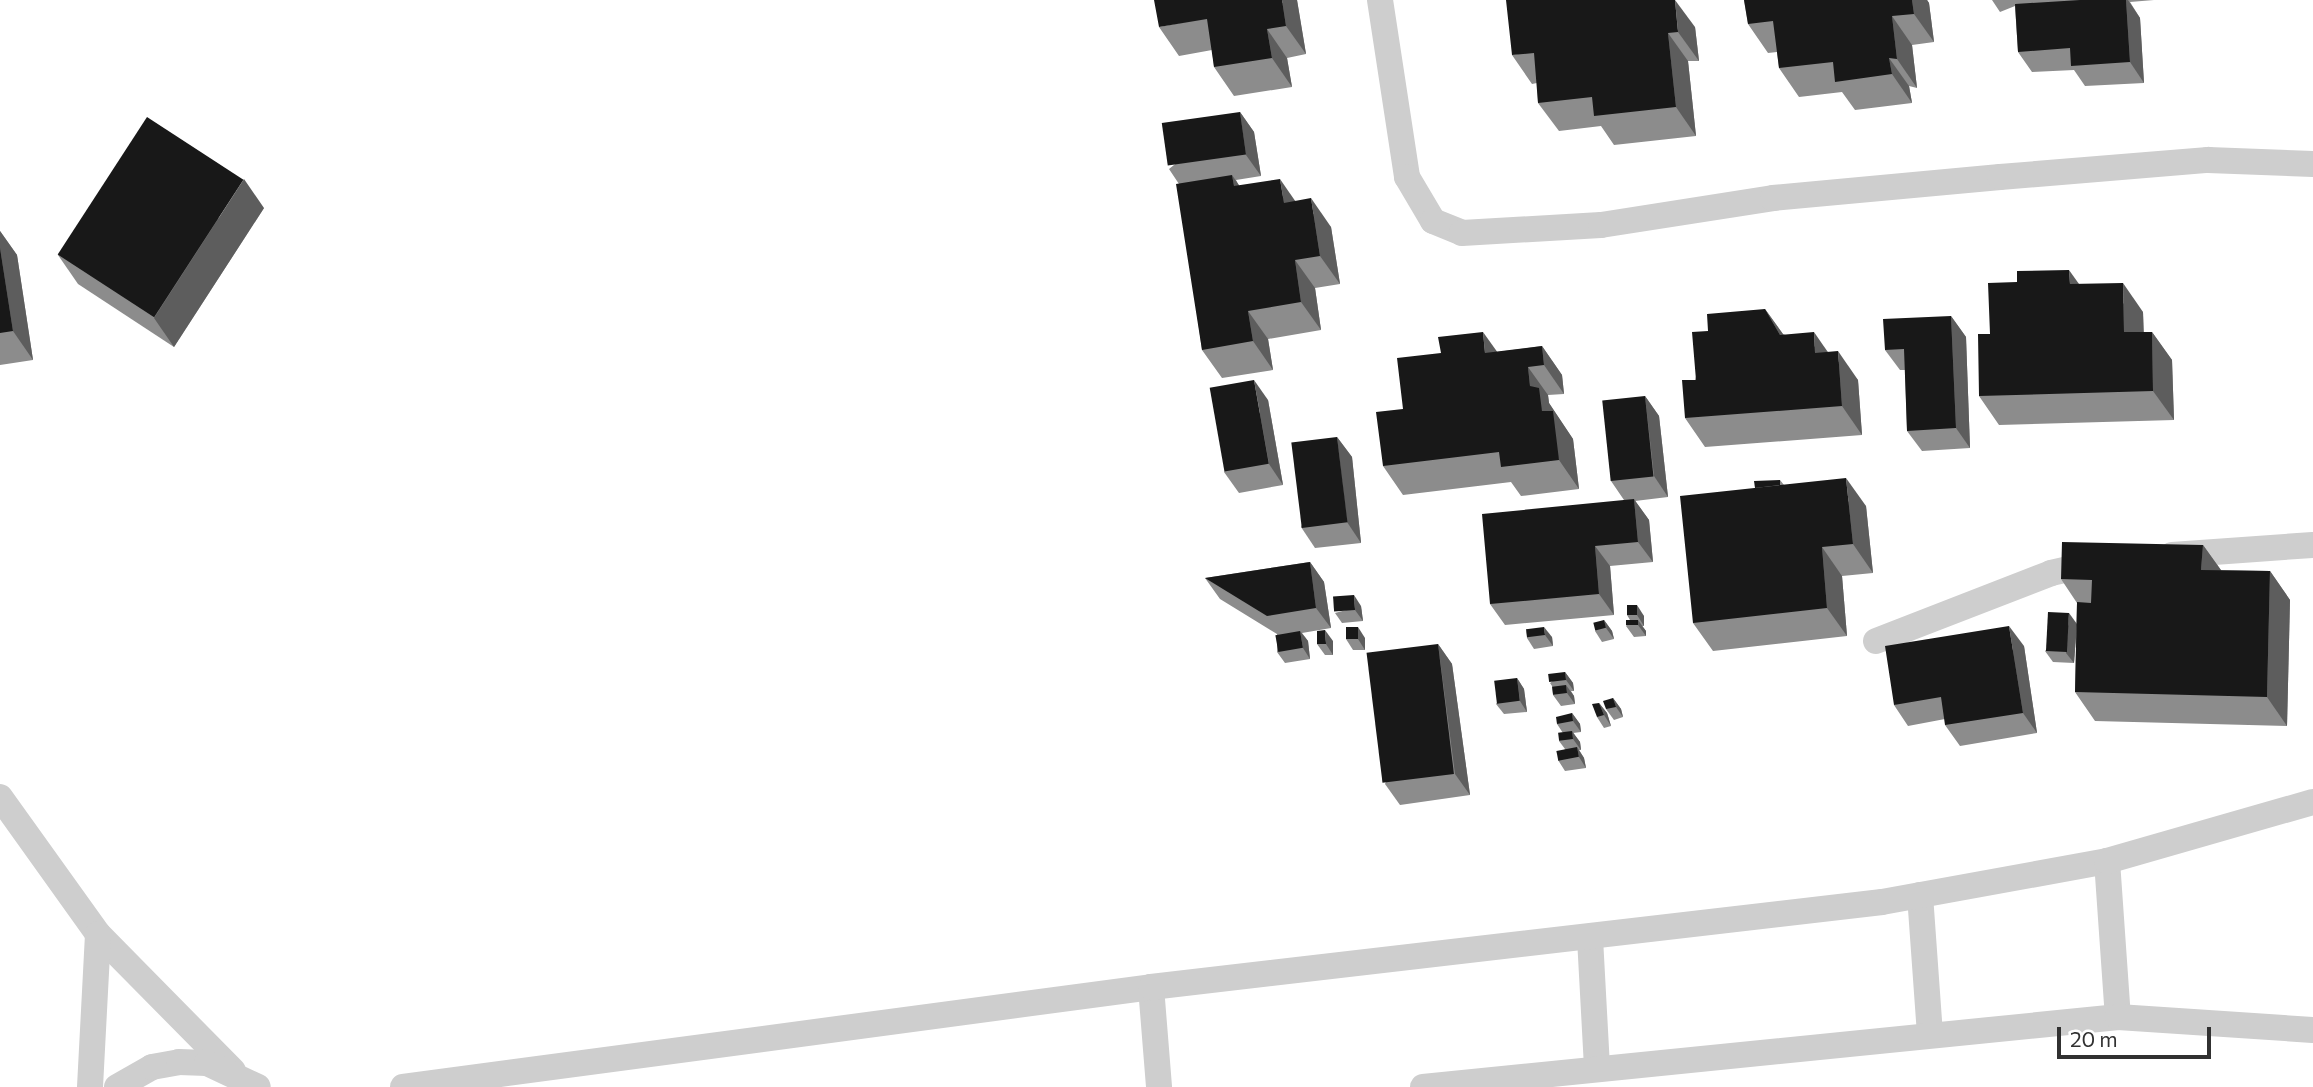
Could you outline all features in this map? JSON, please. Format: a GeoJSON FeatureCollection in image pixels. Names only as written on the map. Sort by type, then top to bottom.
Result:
{"type":"FeatureCollection","features":[{"type":"Feature","properties":{"kind":"lane"},"geometry":{"type":"LineString","coordinates":[[1380,0],[1408,177],[1433,221],[1462,233],[1601,225],[1773,198],[2208,160],[2313,164]]}},
{"type":"Feature","properties":{"kind":"lane"},"geometry":{"type":"LineString","coordinates":[[1876,642],[2051,573],[2134,558],[2313,545]]}},
{"type":"Feature","properties":{"kind":"lane"},"geometry":{"type":"LineString","coordinates":[[0,797],[98,934],[233,1071],[258,1087]]}},
{"type":"Feature","properties":{"kind":"lane"},"geometry":{"type":"LineString","coordinates":[[403,1087],[1151,987],[1590,938],[1920,895],[2107,861],[2313,802]]}},
{"type":"Feature","properties":{"kind":"lane"},"geometry":{"type":"LineString","coordinates":[[2107,861],[2118,1017]]}},
{"type":"Feature","properties":{"kind":"lane"},"geometry":{"type":"LineString","coordinates":[[1920,895],[1930,1034]]}},
{"type":"Feature","properties":{"kind":"lane"},"geometry":{"type":"LineString","coordinates":[[90,1087],[98,934]]}},
{"type":"Feature","properties":{"kind":"lane"},"geometry":{"type":"LineString","coordinates":[[1590,938],[1597,1067]]}},
{"type":"Feature","properties":{"kind":"lane"},"geometry":{"type":"LineString","coordinates":[[1151,987],[1159,1087]]}},
{"type":"Feature","properties":{"kind":"lane"},"geometry":{"type":"LineString","coordinates":[[1423,1087],[1597,1067],[2118,1017],[2313,1030]]}},
{"type":"Feature","properties":{"kind":"lane"},"geometry":{"type":"LineString","coordinates":[[117,1087],[152,1067],[179,1062],[207,1063],[233,1071]]}},
{"type":"Feature","properties":{"kind":"building"},"geometry":{"type":"Polygon","coordinates":[[[1154,0],[1282,0],[1286,26],[1267,29],[1272,58],[1214,67],[1207,19],[1159,27],[1154,0]]]}},
{"type":"Feature","properties":{"kind":"building"},"geometry":{"type":"Polygon","coordinates":[[[1506,0],[1675,0],[1678,32],[1668,33],[1676,107],[1594,116],[1592,97],[1538,103],[1534,53],[1512,55],[1506,0]]]}},
{"type":"Feature","properties":{"kind":"building"},"geometry":{"type":"Polygon","coordinates":[[[1744,0],[1912,0],[1914,14],[1892,16],[1897,59],[1889,58],[1892,74],[1835,82],[1833,62],[1779,68],[1773,21],[1748,24],[1744,0]]]}},
{"type":"Feature","properties":{"kind":"building"},"geometry":{"type":"Polygon","coordinates":[[[2126,0],[2130,62],[2071,66],[2070,48],[2018,52],[2015,4],[2126,0]]]}},
{"type":"Feature","properties":{"kind":"building"},"geometry":{"type":"Polygon","coordinates":[[[1240,112],[1246,155],[1168,166],[1162,123],[1240,112]]]}},
{"type":"Feature","properties":{"kind":"building"},"geometry":{"type":"Polygon","coordinates":[[[147,117],[243,180],[154,317],[58,255],[147,117]]]}},
{"type":"Feature","properties":{"kind":"building"},"geometry":{"type":"Polygon","coordinates":[[[1232,175],[1234,186],[1280,179],[1284,203],[1311,198],[1320,256],[1295,260],[1301,302],[1248,311],[1253,341],[1202,350],[1176,184],[1232,175]]]}},
{"type":"Feature","properties":{"kind":"building"},"geometry":{"type":"Polygon","coordinates":[[[0,248],[13,331],[0,333],[0,248]]]}},
{"type":"Feature","properties":{"kind":"building"},"geometry":{"type":"Polygon","coordinates":[[[2069,270],[2070,284],[2123,283],[2124,332],[2152,332],[2153,391],[1979,396],[1978,334],[1990,334],[1988,283],[2017,282],[2017,271],[2069,270]]]}},
{"type":"Feature","properties":{"kind":"building"},"geometry":{"type":"Polygon","coordinates":[[[1765,309],[1780,335],[1814,332],[1815,353],[1838,351],[1842,406],[1685,418],[1682,380],[1696,380],[1692,332],[1708,331],[1707,314],[1765,309]]]}},
{"type":"Feature","properties":{"kind":"building"},"geometry":{"type":"Polygon","coordinates":[[[1951,316],[1956,428],[1907,431],[1904,349],[1885,350],[1883,319],[1951,316]]]}},
{"type":"Feature","properties":{"kind":"building"},"geometry":{"type":"Polygon","coordinates":[[[1483,332],[1485,353],[1542,346],[1544,365],[1528,367],[1530,386],[1539,388],[1542,411],[1553,411],[1559,460],[1501,467],[1499,452],[1383,466],[1376,412],[1403,409],[1397,358],[1441,353],[1438,337],[1483,332]]]}},
{"type":"Feature","properties":{"kind":"building"},"geometry":{"type":"Polygon","coordinates":[[[1254,380],[1269,464],[1224,472],[1210,388],[1254,380]]]}},
{"type":"Feature","properties":{"kind":"building"},"geometry":{"type":"Polygon","coordinates":[[[1645,396],[1653,477],[1611,481],[1602,400],[1645,396]]]}},
{"type":"Feature","properties":{"kind":"building"},"geometry":{"type":"Polygon","coordinates":[[[1337,437],[1347,522],[1302,528],[1291,443],[1337,437]]]}},
{"type":"Feature","properties":{"kind":"building"},"geometry":{"type":"Polygon","coordinates":[[[1846,478],[1853,544],[1822,547],[1827,608],[1693,623],[1680,496],[1846,478]]]}},
{"type":"Feature","properties":{"kind":"building"},"geometry":{"type":"Polygon","coordinates":[[[1780,480],[1780,485],[1755,488],[1754,481],[1780,480]]]}},
{"type":"Feature","properties":{"kind":"building"},"geometry":{"type":"Polygon","coordinates":[[[1634,499],[1638,542],[1595,546],[1599,594],[1490,604],[1482,514],[1634,499]]]}},
{"type":"Feature","properties":{"kind":"building"},"geometry":{"type":"Polygon","coordinates":[[[2062,542],[2203,545],[2201,570],[2270,571],[2267,697],[2075,692],[2077,602],[2091,603],[2092,580],[2061,579],[2062,542]]]}},
{"type":"Feature","properties":{"kind":"building"},"geometry":{"type":"Polygon","coordinates":[[[1310,562],[1316,608],[1267,616],[1205,578],[1310,562]]]}},
{"type":"Feature","properties":{"kind":"building"},"geometry":{"type":"Polygon","coordinates":[[[1354,595],[1355,610],[1334,611],[1333,596],[1354,595]]]}},
{"type":"Feature","properties":{"kind":"building"},"geometry":{"type":"Polygon","coordinates":[[[1627,605],[1637,605],[1637,615],[1627,615],[1627,605]]]}},
{"type":"Feature","properties":{"kind":"building"},"geometry":{"type":"Polygon","coordinates":[[[2048,612],[2069,613],[2067,652],[2046,651],[2048,612]]]}},
{"type":"Feature","properties":{"kind":"building"},"geometry":{"type":"Polygon","coordinates":[[[1604,620],[1606,628],[1595,630],[1593,623],[1604,620]]]}},
{"type":"Feature","properties":{"kind":"building"},"geometry":{"type":"Polygon","coordinates":[[[1626,620],[1638,620],[1638,625],[1626,625],[1626,620]]]}},
{"type":"Feature","properties":{"kind":"building"},"geometry":{"type":"Polygon","coordinates":[[[2009,626],[2023,713],[1945,725],[1941,697],[1894,705],[1885,646],[2009,626]]]}},
{"type":"Feature","properties":{"kind":"building"},"geometry":{"type":"Polygon","coordinates":[[[1346,627],[1358,627],[1358,639],[1346,639],[1346,627]]]}},
{"type":"Feature","properties":{"kind":"building"},"geometry":{"type":"Polygon","coordinates":[[[1544,627],[1545,635],[1527,637],[1526,629],[1544,627]]]}},
{"type":"Feature","properties":{"kind":"building"},"geometry":{"type":"Polygon","coordinates":[[[1325,630],[1326,644],[1317,644],[1317,631],[1325,630]]]}},
{"type":"Feature","properties":{"kind":"building"},"geometry":{"type":"Polygon","coordinates":[[[1300,631],[1303,648],[1278,652],[1275,635],[1300,631]]]}},
{"type":"Feature","properties":{"kind":"building"},"geometry":{"type":"Polygon","coordinates":[[[1438,644],[1454,774],[1383,783],[1367,653],[1438,644]]]}},
{"type":"Feature","properties":{"kind":"building"},"geometry":{"type":"Polygon","coordinates":[[[1565,672],[1566,680],[1549,682],[1548,674],[1565,672]]]}},
{"type":"Feature","properties":{"kind":"building"},"geometry":{"type":"Polygon","coordinates":[[[1517,678],[1520,701],[1497,704],[1494,681],[1517,678]]]}},
{"type":"Feature","properties":{"kind":"building"},"geometry":{"type":"Polygon","coordinates":[[[1566,685],[1567,693],[1553,695],[1552,687],[1566,685]]]}},
{"type":"Feature","properties":{"kind":"building"},"geometry":{"type":"Polygon","coordinates":[[[1613,698],[1616,707],[1606,709],[1603,701],[1613,698]]]}},
{"type":"Feature","properties":{"kind":"building"},"geometry":{"type":"Polygon","coordinates":[[[1599,703],[1604,715],[1597,717],[1592,704],[1599,703]]]}},
{"type":"Feature","properties":{"kind":"building"},"geometry":{"type":"Polygon","coordinates":[[[1572,713],[1573,721],[1557,724],[1556,717],[1572,713]]]}},
{"type":"Feature","properties":{"kind":"building"},"geometry":{"type":"Polygon","coordinates":[[[1572,731],[1573,739],[1559,741],[1558,733],[1572,731]]]}},
{"type":"Feature","properties":{"kind":"building"},"geometry":{"type":"Polygon","coordinates":[[[1577,747],[1579,757],[1558,761],[1556,751],[1577,747]]]}}]}
